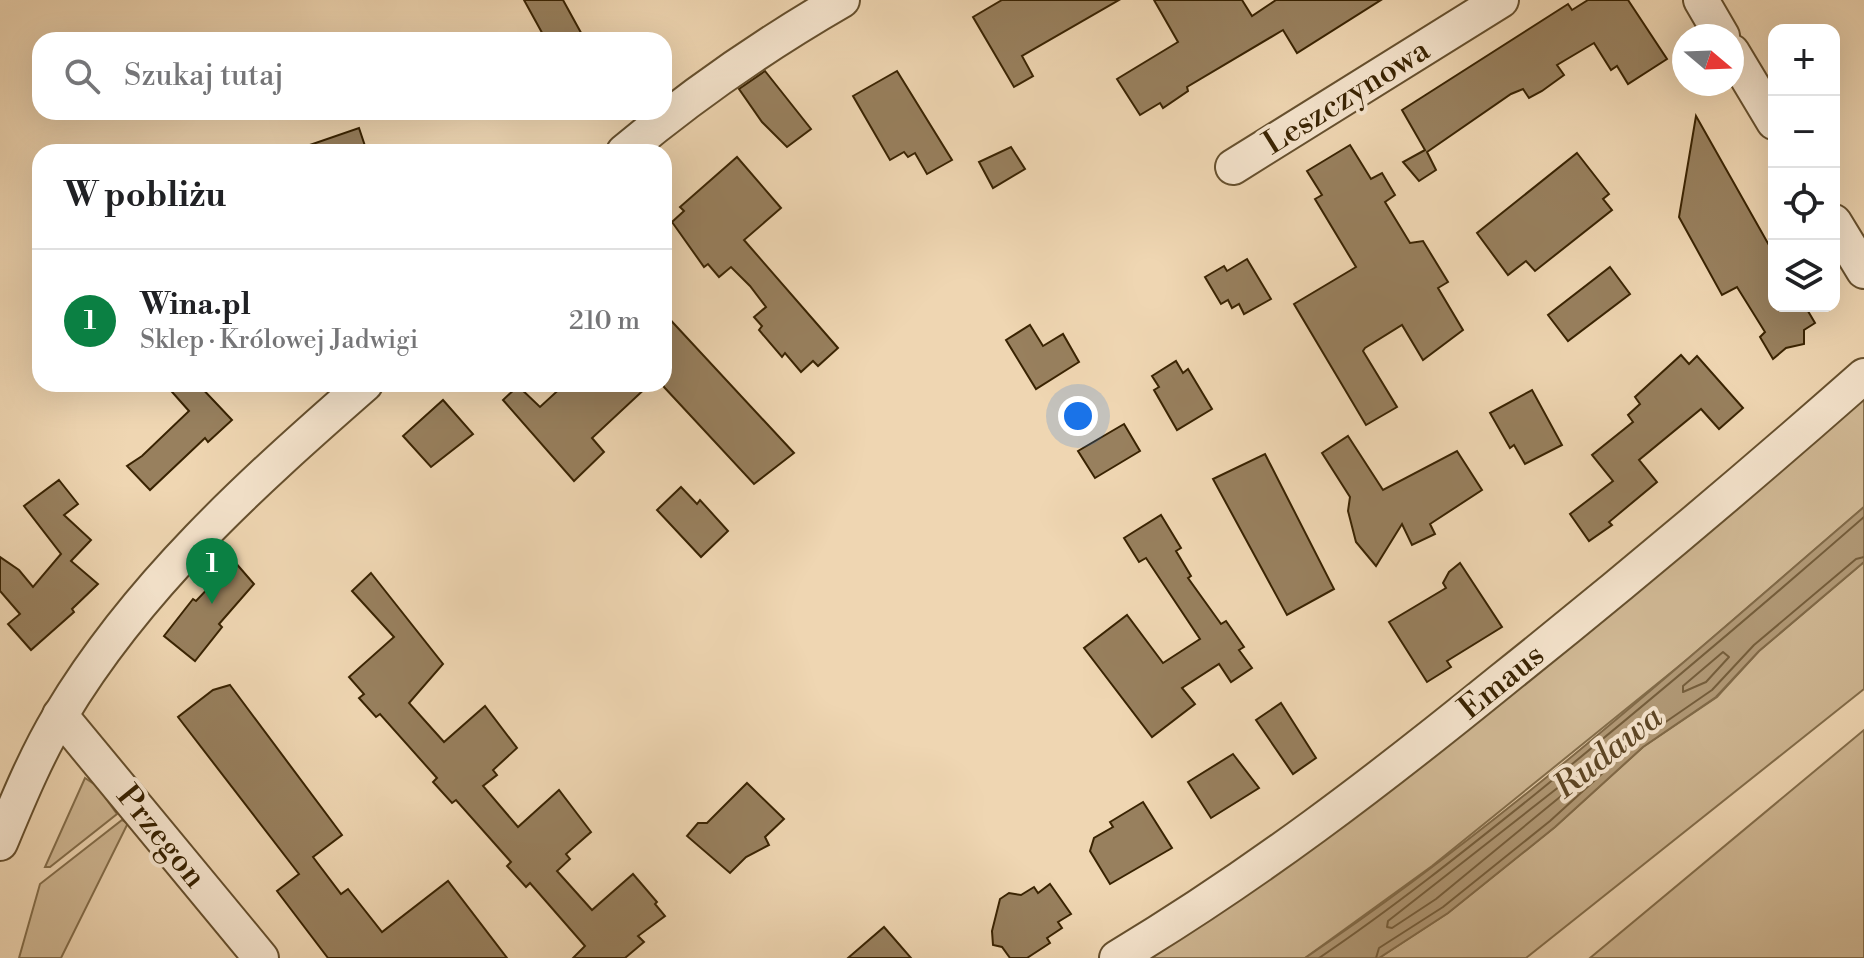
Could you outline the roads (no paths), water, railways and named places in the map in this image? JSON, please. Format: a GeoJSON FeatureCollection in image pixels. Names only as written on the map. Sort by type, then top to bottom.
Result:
{"type":"FeatureCollection","features":[{"type":"Feature","properties":{"kind":"street"},"geometry":{"type":"LineString","coordinates":[[672,111],[752,53],[842,0]]}},
{"type":"Feature","properties":{"kind":"street","name":"Leszczynowa"},"geometry":{"type":"LineString","coordinates":[[1233,167],[1501,0]]}},
{"type":"Feature","properties":{"kind":"street"},"geometry":{"type":"LineString","coordinates":[[1701,0],[1715,24]]}},
{"type":"Feature","properties":{"kind":"street"},"geometry":{"type":"LineString","coordinates":[[1744,72],[1768,112]]}},
{"type":"Feature","properties":{"kind":"street"},"geometry":{"type":"LineString","coordinates":[[633,144],[661,120]]}},
{"type":"Feature","properties":{"kind":"street"},"geometry":{"type":"LineString","coordinates":[[1840,232],[1864,271]]}},
{"type":"Feature","properties":{"kind":"street","name":"Emaus"},"geometry":{"type":"LineString","coordinates":[[1117,958],[1308,834],[1361,794],[1730,494],[1864,376]]}},
{"type":"Feature","properties":{"kind":"street"},"geometry":{"type":"LineString","coordinates":[[0,843],[9,796],[111,640],[165,573],[357,392]]}},
{"type":"Feature","properties":{"kind":"street","name":"Przegon"},"geometry":{"type":"LineString","coordinates":[[60,715],[261,958]]}},
{"type":"Feature","properties":{"kind":"water","name":"Rudawa"},"geometry":{"type":"Polygon","coordinates":[[[1864,507],[1864,562],[1759,651],[1716,697],[1643,747],[1555,827],[1448,913],[1379,958],[1305,958],[1378,907],[1521,798],[1864,507]]]}},
{"type":"Feature","properties":{"kind":"place","name":"Wina.pl"},"geometry":{"type":"Point","coordinates":[212,604]}}]}
